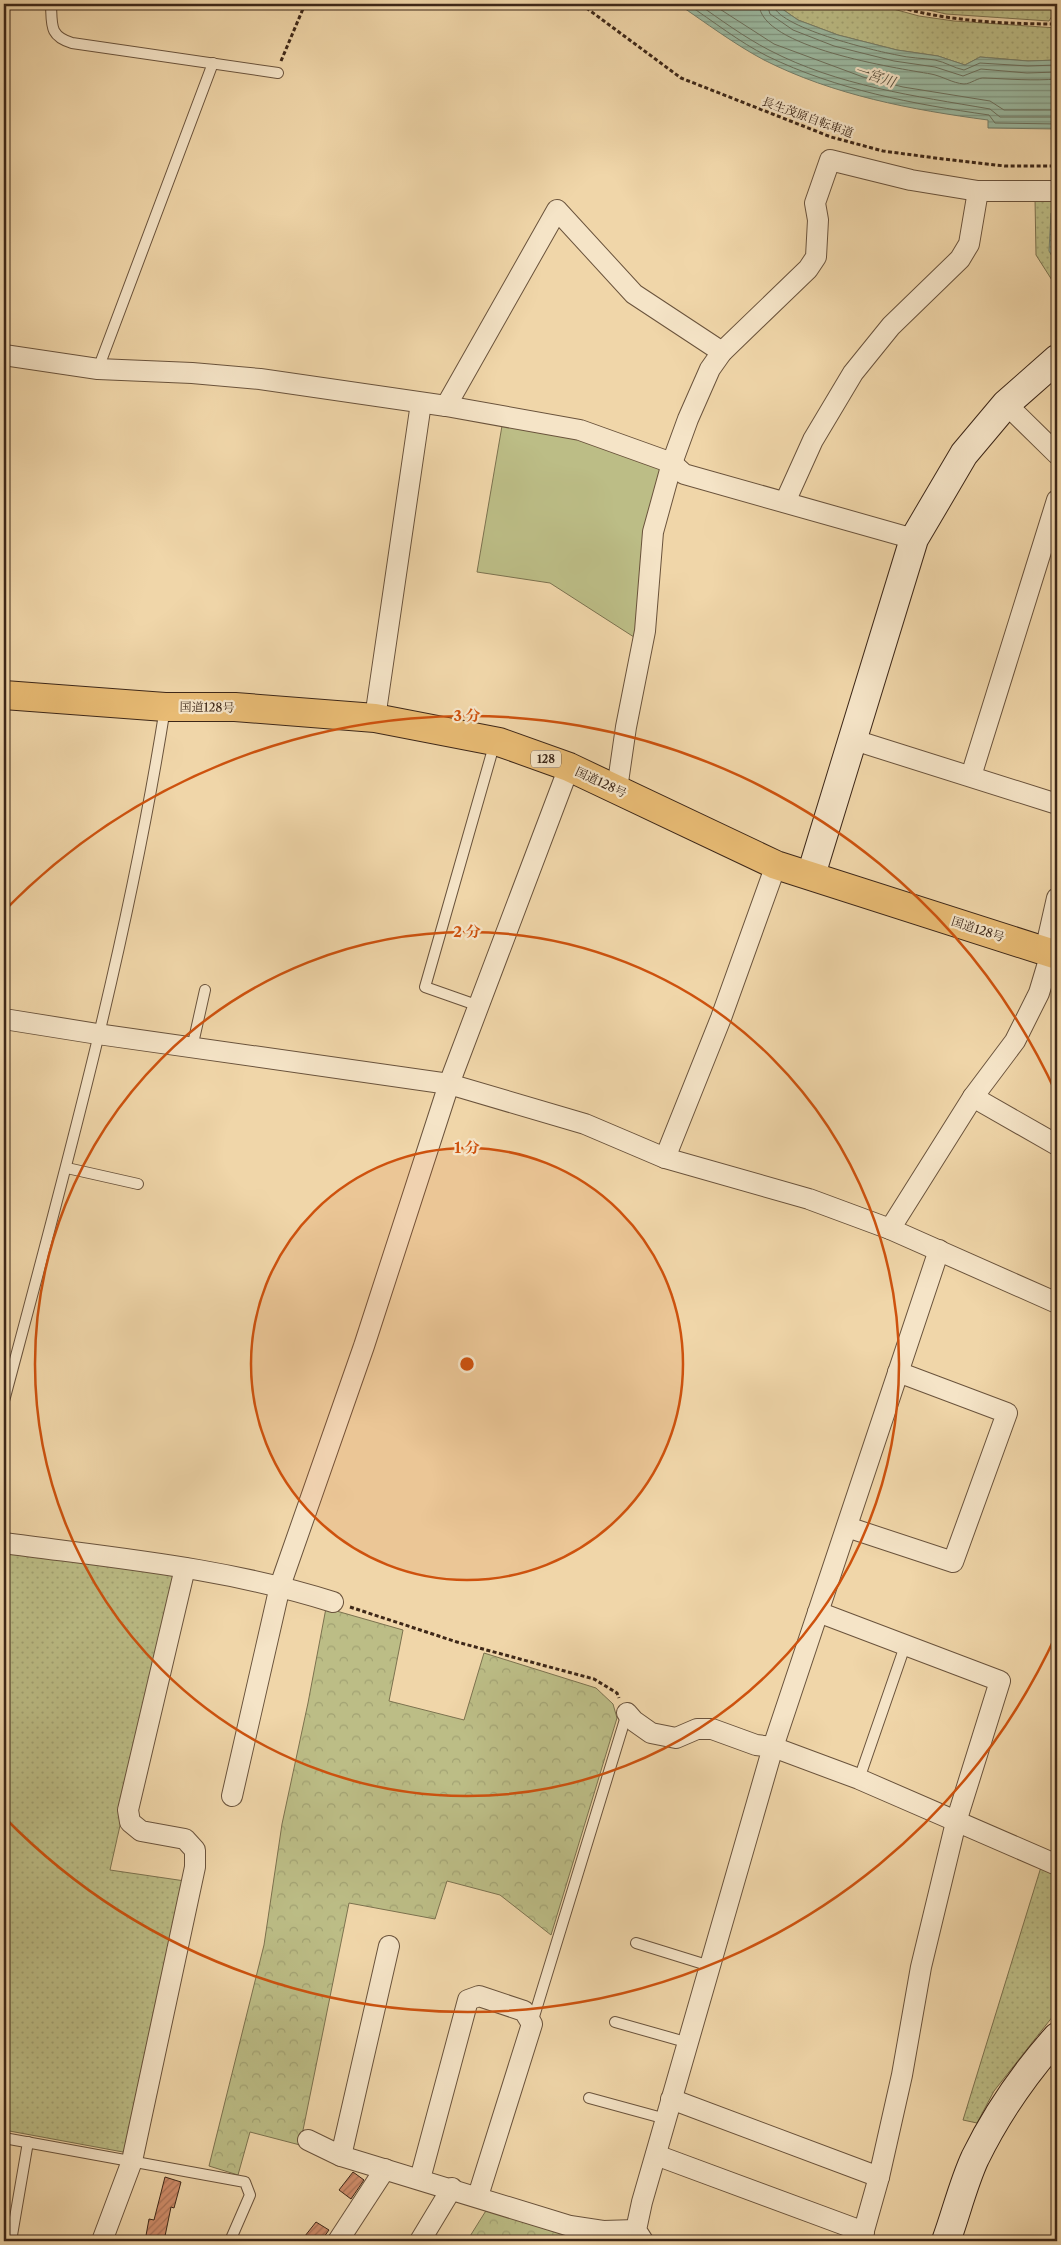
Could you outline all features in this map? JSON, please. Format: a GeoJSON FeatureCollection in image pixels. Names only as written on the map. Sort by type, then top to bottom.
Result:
{"type":"FeatureCollection","features":[{"type":"Feature","properties":{"kind":"highway","name":"国道128号"},"geometry":{"type":"LineString","coordinates":[[4,695],[165,707],[235,708],[375,718],[495,741],[570,767],[776,865],[1051,953]]}},
{"type":"Feature","properties":{"kind":"street"},"geometry":{"type":"LineString","coordinates":[[617,789],[626,727],[645,631],[654,532],[672,463],[688,418],[710,369],[722,352],[808,269],[816,257],[818,220],[815,203],[830,160],[911,180],[978,190],[1057,191]]}},
{"type":"Feature","properties":{"kind":"street"},"geometry":{"type":"LineString","coordinates":[[785,502],[813,440],[853,373],[891,326],[960,259],[969,244],[978,190]]}},
{"type":"Feature","properties":{"kind":"street"},"geometry":{"type":"LineString","coordinates":[[446,406],[557,210],[634,294],[722,352]]}},
{"type":"Feature","properties":{"kind":"street"},"geometry":{"type":"LineString","coordinates":[[4,355],[98,369],[192,373],[260,379],[352,391],[580,430],[672,463],[684,474],[914,539]]}},
{"type":"Feature","properties":{"kind":"street"},"geometry":{"type":"LineString","coordinates":[[811,875],[851,739],[914,539],[964,454],[1006,404],[1057,359]]}},
{"type":"Feature","properties":{"kind":"street"},"geometry":{"type":"LineString","coordinates":[[375,718],[421,403]]}},
{"type":"Feature","properties":{"kind":"street"},"geometry":{"type":"LineString","coordinates":[[1006,404],[1057,454]]}},
{"type":"Feature","properties":{"kind":"street"},"geometry":{"type":"LineString","coordinates":[[972,776],[1057,500]]}},
{"type":"Feature","properties":{"kind":"street"},"geometry":{"type":"LineString","coordinates":[[851,739],[1057,804]]}},
{"type":"Feature","properties":{"kind":"street"},"geometry":{"type":"LineString","coordinates":[[232,1796],[280,1586],[364,1346],[449,1084],[570,767]]}},
{"type":"Feature","properties":{"kind":"street"},"geometry":{"type":"LineString","coordinates":[[665,1158],[721,1018],[776,865]]}},
{"type":"Feature","properties":{"kind":"street"},"geometry":{"type":"LineString","coordinates":[[890,1229],[973,1097],[1015,1042],[1039,993],[1051,953],[1057,898]]}},
{"type":"Feature","properties":{"kind":"street"},"geometry":{"type":"LineString","coordinates":[[4,1018],[192,1048],[449,1084],[585,1124],[665,1158],[809,1198],[890,1229],[1057,1304]]}},
{"type":"Feature","properties":{"kind":"street"},"geometry":{"type":"LineString","coordinates":[[973,1097],[1057,1145]]}},
{"type":"Feature","properties":{"kind":"street"},"geometry":{"type":"LineString","coordinates":[[308,2140],[341,2156],[452,2188],[570,2226],[640,2236],[656,2156],[671,2100],[773,1747],[939,1250]]}},
{"type":"Feature","properties":{"kind":"street"},"geometry":{"type":"LineString","coordinates":[[846,1527],[953,1562],[1007,1413],[898,1372]]}},
{"type":"Feature","properties":{"kind":"street"},"geometry":{"type":"LineString","coordinates":[[4,1543],[185,1568],[280,1586],[333,1602]]}},
{"type":"Feature","properties":{"kind":"street"},"geometry":{"type":"LineString","coordinates":[[102,2241],[132,2161],[195,1868],[194,1850],[185,1839],[140,1832],[130,1822],[128,1810],[185,1568]]}},
{"type":"Feature","properties":{"kind":"street"},"geometry":{"type":"LineString","coordinates":[[656,2156],[862,2237],[879,2177],[902,2075],[921,1967],[956,1822],[1000,1681],[818,1612]]}},
{"type":"Feature","properties":{"kind":"street"},"geometry":{"type":"LineString","coordinates":[[627,1713],[634,1722],[651,1733],[676,1738],[697,1729],[712,1729],[756,1745],[773,1747],[859,1779],[1057,1865]]}},
{"type":"Feature","properties":{"kind":"street"},"geometry":{"type":"LineString","coordinates":[[341,2156],[389,1946]]}},
{"type":"Feature","properties":{"kind":"street"},"geometry":{"type":"LineString","coordinates":[[420,2179],[468,2000],[479,1996],[524,2011],[532,2024],[478,2196]]}},
{"type":"Feature","properties":{"kind":"street"},"geometry":{"type":"LineString","coordinates":[[946,2241],[975,2159],[1001,2110],[1030,2068],[1057,2037]]}},
{"type":"Feature","properties":{"kind":"street"},"geometry":{"type":"LineString","coordinates":[[671,2100],[879,2177]]}},
{"type":"Feature","properties":{"kind":"street"},"geometry":{"type":"LineString","coordinates":[[338,2241],[385,2169]]}},
{"type":"Feature","properties":{"kind":"street"},"geometry":{"type":"LineString","coordinates":[[420,2241],[452,2188]]}},
{"type":"Feature","properties":{"kind":"lane"},"geometry":{"type":"LineString","coordinates":[[51,4],[54,32],[60,39],[72,43],[278,74]]}},
{"type":"Feature","properties":{"kind":"lane"},"geometry":{"type":"LineString","coordinates":[[98,369],[213,63]]}},
{"type":"Feature","properties":{"kind":"lane"},"geometry":{"type":"LineString","coordinates":[[4,1401],[67,1168],[135,875],[165,707]]}},
{"type":"Feature","properties":{"kind":"lane"},"geometry":{"type":"LineString","coordinates":[[479,1006],[425,987],[495,741]]}},
{"type":"Feature","properties":{"kind":"lane"},"geometry":{"type":"LineString","coordinates":[[192,1048],[205,990]]}},
{"type":"Feature","properties":{"kind":"lane"},"geometry":{"type":"LineString","coordinates":[[67,1168],[138,1184]]}},
{"type":"Feature","properties":{"kind":"lane"},"geometry":{"type":"LineString","coordinates":[[859,1779],[905,1646]]}},
{"type":"Feature","properties":{"kind":"lane"},"geometry":{"type":"LineString","coordinates":[[532,2024],[627,1713]]}},
{"type":"Feature","properties":{"kind":"lane"},"geometry":{"type":"LineString","coordinates":[[636,1943],[710,1966]]}},
{"type":"Feature","properties":{"kind":"lane"},"geometry":{"type":"LineString","coordinates":[[615,2022],[689,2043]]}},
{"type":"Feature","properties":{"kind":"lane"},"geometry":{"type":"LineString","coordinates":[[589,2098],[666,2119]]}},
{"type":"Feature","properties":{"kind":"lane"},"geometry":{"type":"LineString","coordinates":[[4,2138],[245,2182],[250,2195],[230,2241]]}},
{"type":"Feature","properties":{"kind":"lane"},"geometry":{"type":"LineString","coordinates":[[11,2241],[28,2142]]}},
{"type":"Feature","properties":{"kind":"path"},"geometry":{"type":"LineString","coordinates":[[278,74],[283,53],[305,4]]}},
{"type":"Feature","properties":{"kind":"path","name":"長生茂原自転車道"},"geometry":{"type":"LineString","coordinates":[[581,4],[681,78],[832,137],[883,151],[942,159],[1005,166],[1057,166]]}},
{"type":"Feature","properties":{"kind":"path"},"geometry":{"type":"LineString","coordinates":[[889,4],[906,10],[957,18],[1057,24]]}},
{"type":"Feature","properties":{"kind":"path"},"geometry":{"type":"LineString","coordinates":[[333,1602],[457,1642],[594,1680],[617,1693],[627,1713]]}},
{"type":"Feature","properties":{"kind":"green space"},"geometry":{"type":"Polygon","coordinates":[[[775,4],[875,4],[919,16],[954,21],[1057,28],[1057,60],[1028,61],[980,57],[965,65],[938,56],[897,50],[838,35],[798,20],[775,4]]]}},
{"type":"Feature","properties":{"kind":"green space"},"geometry":{"type":"Polygon","coordinates":[[[902,4],[1057,4],[1057,8],[1049,21],[946,14],[902,4]]]}},
{"type":"Feature","properties":{"kind":"green space"},"geometry":{"type":"Polygon","coordinates":[[[1057,198],[1057,288],[1036,255],[1035,199],[1057,198]]]}},
{"type":"Feature","properties":{"kind":"green space"},"geometry":{"type":"Polygon","coordinates":[[[503,420],[581,434],[662,466],[637,639],[550,583],[477,572],[503,420]]]}},
{"type":"Feature","properties":{"kind":"green space"},"geometry":{"type":"Polygon","coordinates":[[[4,1548],[173,1572],[176,1577],[110,1870],[185,1881],[126,2149],[123,2152],[4,2130],[4,1548]]]}},
{"type":"Feature","properties":{"kind":"green space"},"geometry":{"type":"Polygon","coordinates":[[[326,1608],[403,1630],[389,1701],[464,1720],[484,1653],[596,1688],[613,1704],[617,1718],[551,1935],[500,1895],[447,1881],[435,1919],[349,1903],[300,2145],[250,2132],[238,2175],[209,2166],[264,1945],[282,1824],[326,1608]]]}},
{"type":"Feature","properties":{"kind":"green space"},"geometry":{"type":"Polygon","coordinates":[[[1041,1867],[1057,1875],[1057,2011],[994,2091],[977,2123],[963,2120],[1041,1867]]]}},
{"type":"Feature","properties":{"kind":"green space"},"geometry":{"type":"Polygon","coordinates":[[[487,2209],[589,2239],[636,2237],[638,2241],[467,2241],[487,2209]]]}},
{"type":"Feature","properties":{"kind":"water","name":"一宮川"},"geometry":{"type":"Polygon","coordinates":[[[678,4],[775,4],[798,20],[838,35],[897,50],[938,56],[965,65],[980,57],[1028,61],[1057,60],[1057,129],[988,128],[988,120],[902,106],[817,83],[753,54],[678,4]]]}},
{"type":"Feature","properties":{"kind":"water"},"geometry":{"type":"Polygon","coordinates":[[[1051,213],[1057,213],[1057,265],[1049,251],[1051,213]]]}},
{"type":"Feature","properties":{"kind":"building"},"geometry":{"type":"Polygon","coordinates":[[[353,2172],[364,2180],[351,2199],[339,2190],[353,2172]]]}},
{"type":"Feature","properties":{"kind":"building"},"geometry":{"type":"Polygon","coordinates":[[[165,2177],[181,2182],[174,2208],[171,2207],[164,2241],[145,2241],[149,2219],[154,2220],[165,2177]]]}},
{"type":"Feature","properties":{"kind":"building"},"geometry":{"type":"Polygon","coordinates":[[[316,2222],[329,2230],[321,2241],[301,2241],[316,2222]]]}}]}
